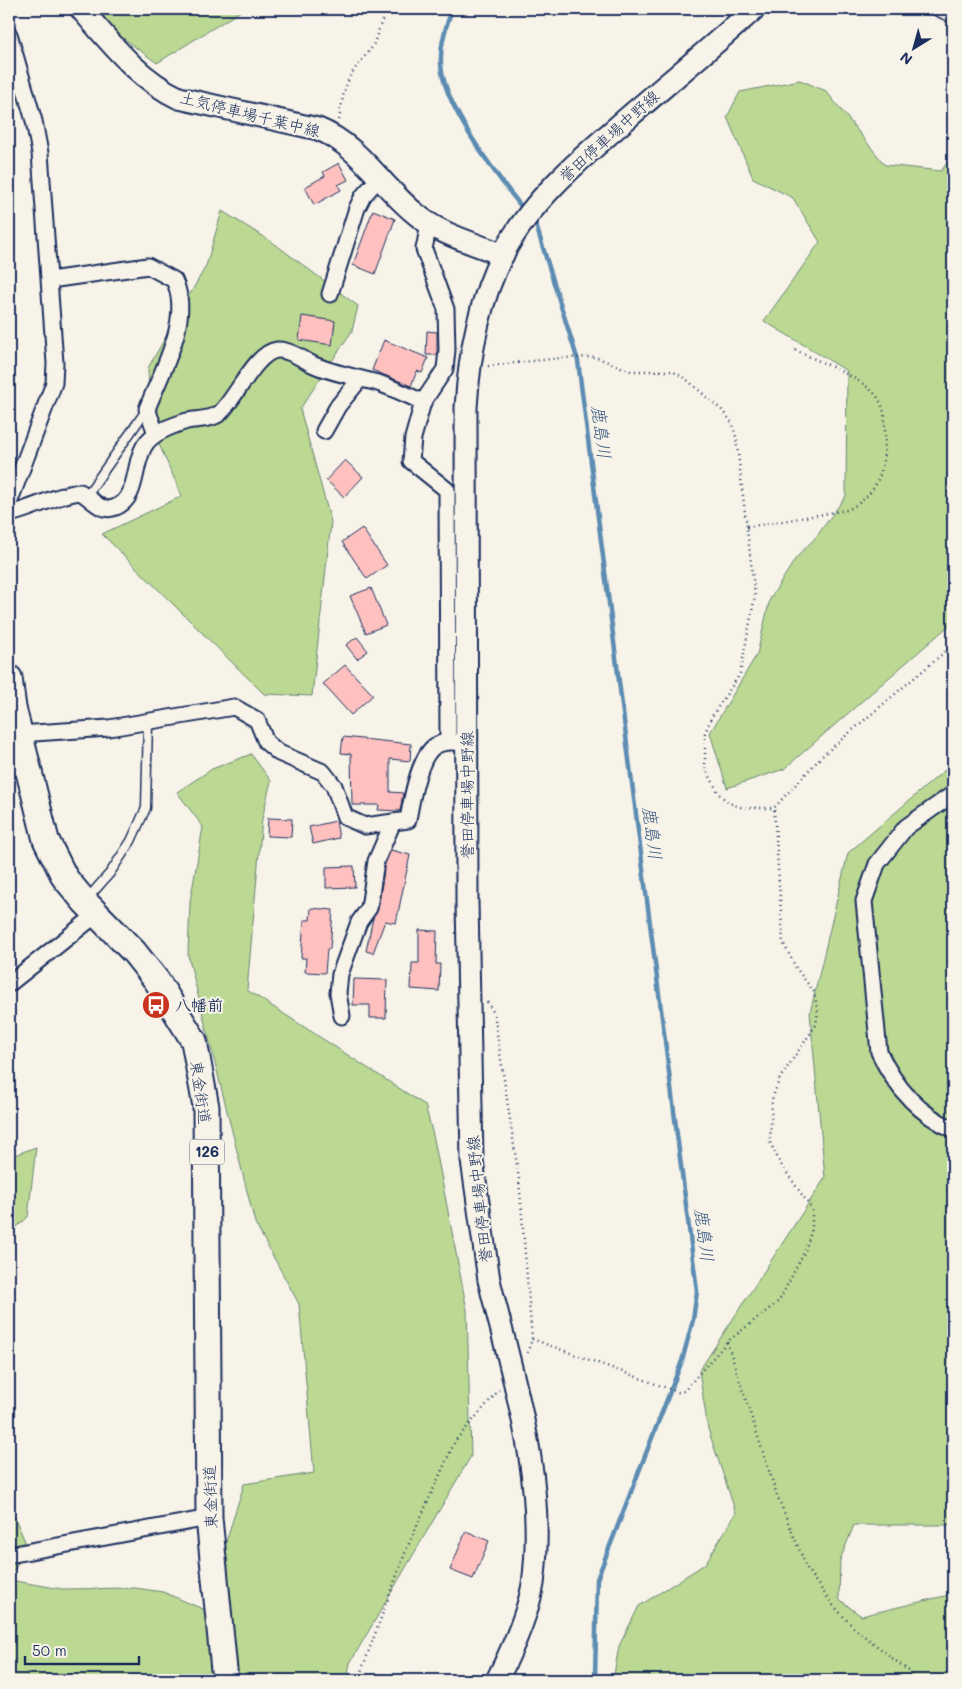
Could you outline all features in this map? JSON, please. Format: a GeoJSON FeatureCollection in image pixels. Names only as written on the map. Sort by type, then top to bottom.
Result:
{"type":"FeatureCollection","features":[{"type":"Feature","properties":{"kind":"highway","name":"東金街道"},"geometry":{"type":"LineString","coordinates":[[9,678],[20,734],[18,770],[46,840],[65,878],[134,952],[157,982],[194,1041],[206,1107],[209,1518],[225,1680]]}},
{"type":"Feature","properties":{"kind":"main road","name":"土気停車場千葉中線"},"geometry":{"type":"LineString","coordinates":[[81,9],[132,66],[162,90],[179,98],[318,129],[335,136],[416,214],[429,224],[503,255]]}},
{"type":"Feature","properties":{"kind":"main road","name":"誉田停車場中野線"},"geometry":{"type":"LineString","coordinates":[[497,1680],[512,1651],[532,1585],[536,1514],[529,1451],[517,1390],[488,1280],[472,1160],[468,986],[457,742],[468,368],[484,305],[503,255],[535,208],[573,165],[754,9]]}},
{"type":"Feature","properties":{"kind":"street"},"geometry":{"type":"LineString","coordinates":[[9,34],[34,121],[40,153],[50,280],[54,383],[9,503]]}},
{"type":"Feature","properties":{"kind":"street"},"geometry":{"type":"LineString","coordinates":[[330,294],[357,208],[363,196],[379,178]]}},
{"type":"Feature","properties":{"kind":"street"},"geometry":{"type":"LineString","coordinates":[[20,734],[109,728],[234,707],[257,720],[266,742],[279,753],[323,772],[334,786],[344,817],[365,826],[408,820],[423,762],[434,746],[457,742],[447,490],[411,461],[414,438],[423,402],[445,369],[446,309],[424,250],[429,224]]}},
{"type":"Feature","properties":{"kind":"street"},"geometry":{"type":"LineString","coordinates":[[50,280],[148,266],[174,280],[181,305],[180,322],[146,409],[156,433]]}},
{"type":"Feature","properties":{"kind":"street"},"geometry":{"type":"LineString","coordinates":[[9,514],[24,511],[68,494],[80,492],[87,495],[101,508],[109,510],[126,501],[131,491],[138,455],[156,433],[186,422],[218,414],[230,402],[262,358],[271,351],[279,349],[324,370],[382,384],[423,402]]}},
{"type":"Feature","properties":{"kind":"street"},"geometry":{"type":"LineString","coordinates":[[445,369],[468,368]]}},
{"type":"Feature","properties":{"kind":"street"},"geometry":{"type":"LineString","coordinates":[[324,431],[338,406],[360,379]]}},
{"type":"Feature","properties":{"kind":"street"},"geometry":{"type":"LineString","coordinates":[[953,794],[906,827],[877,864],[864,902],[879,1052],[888,1071],[921,1112],[953,1130]]}},
{"type":"Feature","properties":{"kind":"street"},"geometry":{"type":"LineString","coordinates":[[342,1016],[338,993],[340,974],[360,922],[369,908],[376,861],[393,822]]}},
{"type":"Feature","properties":{"kind":"street"},"geometry":{"type":"LineString","coordinates":[[9,984],[91,908]]}},
{"type":"Feature","properties":{"kind":"street"},"geometry":{"type":"LineString","coordinates":[[9,1556],[209,1518]]}},
{"type":"Feature","properties":{"kind":"lane"},"geometry":{"type":"LineString","coordinates":[[932,9],[953,19]]}},
{"type":"Feature","properties":{"kind":"lane"},"geometry":{"type":"LineString","coordinates":[[87,495],[146,409]]}},
{"type":"Feature","properties":{"kind":"lane"},"geometry":{"type":"LineString","coordinates":[[91,908],[110,873],[131,841],[146,808],[148,721]]}},
{"type":"Feature","properties":{"kind":"path"},"geometry":{"type":"LineString","coordinates":[[335,136],[344,91],[351,74],[373,46],[386,9]]}},
{"type":"Feature","properties":{"kind":"path"},"geometry":{"type":"LineString","coordinates":[[747,527],[847,510],[858,505],[869,493],[885,461],[884,409],[879,399],[857,381],[793,349]]}},
{"type":"Feature","properties":{"kind":"path"},"geometry":{"type":"LineString","coordinates":[[468,368],[595,357],[630,371],[672,372],[686,379],[724,412],[732,423],[736,437],[747,527],[755,596],[754,609],[740,674],[712,716],[705,733],[705,766],[719,794],[729,803],[743,808],[774,808]]}},
{"type":"Feature","properties":{"kind":"path"},"geometry":{"type":"LineString","coordinates":[[532,1339],[678,1392],[684,1391],[727,1342],[779,1301],[805,1251],[812,1229],[812,1209],[780,1163],[770,1142],[772,1098],[780,1078],[816,1025],[818,1012],[814,992],[796,968],[784,942],[780,917],[774,808],[822,756],[953,645]]}},
{"type":"Feature","properties":{"kind":"path"},"geometry":{"type":"LineString","coordinates":[[468,986],[486,1000],[494,1013],[519,1179],[532,1339],[526,1358]]}},
{"type":"Feature","properties":{"kind":"path"},"geometry":{"type":"LineString","coordinates":[[727,1342],[777,1496],[808,1570],[834,1606],[854,1628],[910,1672],[915,1680]]}},
{"type":"Feature","properties":{"kind":"path"},"geometry":{"type":"LineString","coordinates":[[358,1680],[407,1548],[455,1441],[500,1388]]}},
{"type":"Feature","properties":{"kind":"green space"},"geometry":{"type":"Polygon","coordinates":[[[83,9],[244,9],[157,63],[83,9]]]}},
{"type":"Feature","properties":{"kind":"green space"},"geometry":{"type":"Polygon","coordinates":[[[800,80],[826,91],[885,165],[941,171],[953,155],[953,622],[784,769],[727,788],[710,733],[757,654],[770,599],[796,558],[816,537],[846,496],[847,371],[764,321],[820,242],[793,198],[753,178],[727,117],[740,92],[800,80]]]}},
{"type":"Feature","properties":{"kind":"green space"},"geometry":{"type":"Polygon","coordinates":[[[222,211],[272,242],[358,306],[352,331],[300,409],[331,522],[312,696],[264,694],[102,534],[182,496],[150,424],[148,368],[206,266],[222,211]]]}},
{"type":"Feature","properties":{"kind":"green space"},"geometry":{"type":"Polygon","coordinates":[[[251,754],[271,781],[262,819],[247,990],[425,1105],[434,1139],[467,1310],[471,1456],[350,1663],[347,1680],[9,1680],[9,1580],[62,1589],[135,1588],[163,1592],[205,1610],[244,1484],[314,1473],[299,1304],[255,1223],[188,955],[190,902],[203,827],[177,792],[212,769],[251,754]]]}},
{"type":"Feature","properties":{"kind":"green space"},"geometry":{"type":"Polygon","coordinates":[[[953,763],[953,1525],[854,1525],[840,1560],[839,1599],[861,1616],[953,1594],[953,1680],[613,1680],[619,1646],[639,1606],[705,1564],[736,1513],[708,1429],[699,1371],[825,1178],[810,1013],[848,853],[953,763]]]}},
{"type":"Feature","properties":{"kind":"green space"},"geometry":{"type":"Polygon","coordinates":[[[36,1147],[28,1217],[9,1234],[9,1157],[36,1147]]]}},
{"type":"Feature","properties":{"kind":"green space"},"geometry":{"type":"Polygon","coordinates":[[[9,1504],[27,1546],[9,1580],[9,1504]]]}},
{"type":"Feature","properties":{"kind":"building"},"geometry":{"type":"Polygon","coordinates":[[[339,163],[348,180],[338,185],[341,190],[314,205],[305,187],[325,176],[323,172],[339,163]]]}},
{"type":"Feature","properties":{"kind":"building"},"geometry":{"type":"Polygon","coordinates":[[[373,210],[395,219],[375,274],[353,265],[373,210]]]}},
{"type":"Feature","properties":{"kind":"building"},"geometry":{"type":"Polygon","coordinates":[[[302,316],[335,321],[332,345],[299,340],[302,316]]]}},
{"type":"Feature","properties":{"kind":"building"},"geometry":{"type":"Polygon","coordinates":[[[427,331],[437,332],[437,355],[426,355],[427,331]]]}},
{"type":"Feature","properties":{"kind":"building"},"geometry":{"type":"Polygon","coordinates":[[[384,340],[428,358],[422,373],[417,371],[411,386],[372,370],[384,340]]]}},
{"type":"Feature","properties":{"kind":"building"},"geometry":{"type":"Polygon","coordinates":[[[345,460],[363,477],[344,497],[326,480],[345,460]]]}},
{"type":"Feature","properties":{"kind":"building"},"geometry":{"type":"Polygon","coordinates":[[[362,528],[387,565],[367,579],[342,542],[362,528]]]}},
{"type":"Feature","properties":{"kind":"building"},"geometry":{"type":"Polygon","coordinates":[[[371,588],[386,625],[366,633],[350,596],[371,588]]]}},
{"type":"Feature","properties":{"kind":"building"},"geometry":{"type":"Polygon","coordinates":[[[357,637],[368,651],[357,659],[346,645],[357,637]]]}},
{"type":"Feature","properties":{"kind":"building"},"geometry":{"type":"Polygon","coordinates":[[[345,665],[373,695],[351,715],[323,684],[345,665]]]}},
{"type":"Feature","properties":{"kind":"building"},"geometry":{"type":"Polygon","coordinates":[[[343,737],[411,744],[410,761],[390,759],[390,792],[403,793],[400,811],[378,810],[379,805],[352,805],[351,754],[341,753],[343,737]]]}},
{"type":"Feature","properties":{"kind":"building"},"geometry":{"type":"Polygon","coordinates":[[[268,818],[292,819],[291,837],[267,836],[268,818]]]}},
{"type":"Feature","properties":{"kind":"building"},"geometry":{"type":"Polygon","coordinates":[[[336,821],[339,838],[313,844],[309,827],[336,821]]]}},
{"type":"Feature","properties":{"kind":"building"},"geometry":{"type":"Polygon","coordinates":[[[391,850],[410,855],[396,923],[385,921],[373,953],[366,951],[373,918],[378,909],[385,864],[391,850]]]}},
{"type":"Feature","properties":{"kind":"building"},"geometry":{"type":"Polygon","coordinates":[[[354,866],[355,887],[326,888],[326,867],[354,866]]]}},
{"type":"Feature","properties":{"kind":"building"},"geometry":{"type":"Polygon","coordinates":[[[311,908],[333,910],[330,949],[327,949],[325,973],[305,972],[306,958],[301,958],[304,920],[310,920],[311,908]]]}},
{"type":"Feature","properties":{"kind":"building"},"geometry":{"type":"Polygon","coordinates":[[[419,930],[437,931],[436,964],[440,964],[439,991],[411,989],[412,963],[419,963],[419,930]]]}},
{"type":"Feature","properties":{"kind":"building"},"geometry":{"type":"Polygon","coordinates":[[[354,979],[387,980],[386,1018],[370,1018],[370,1005],[353,1005],[354,979]]]}},
{"type":"Feature","properties":{"kind":"building"},"geometry":{"type":"Polygon","coordinates":[[[466,1531],[489,1541],[473,1579],[450,1570],[466,1531]]]}},
{"type":"Feature","properties":{"kind":"waterway","name":"鹿島川"},"geometry":{"type":"LineString","coordinates":[[452,9],[445,32],[441,56],[446,88],[464,125],[476,144],[524,210]]}},
{"type":"Feature","properties":{"kind":"waterway","name":"鹿島川"},"geometry":{"type":"LineString","coordinates":[[531,220],[536,225],[578,361],[697,1291],[693,1320],[682,1361],[597,1579],[595,1680]]}},
{"type":"Feature","properties":{"kind":"place","name":"八幡前"},"geometry":{"type":"Point","coordinates":[156,1005]}}]}
